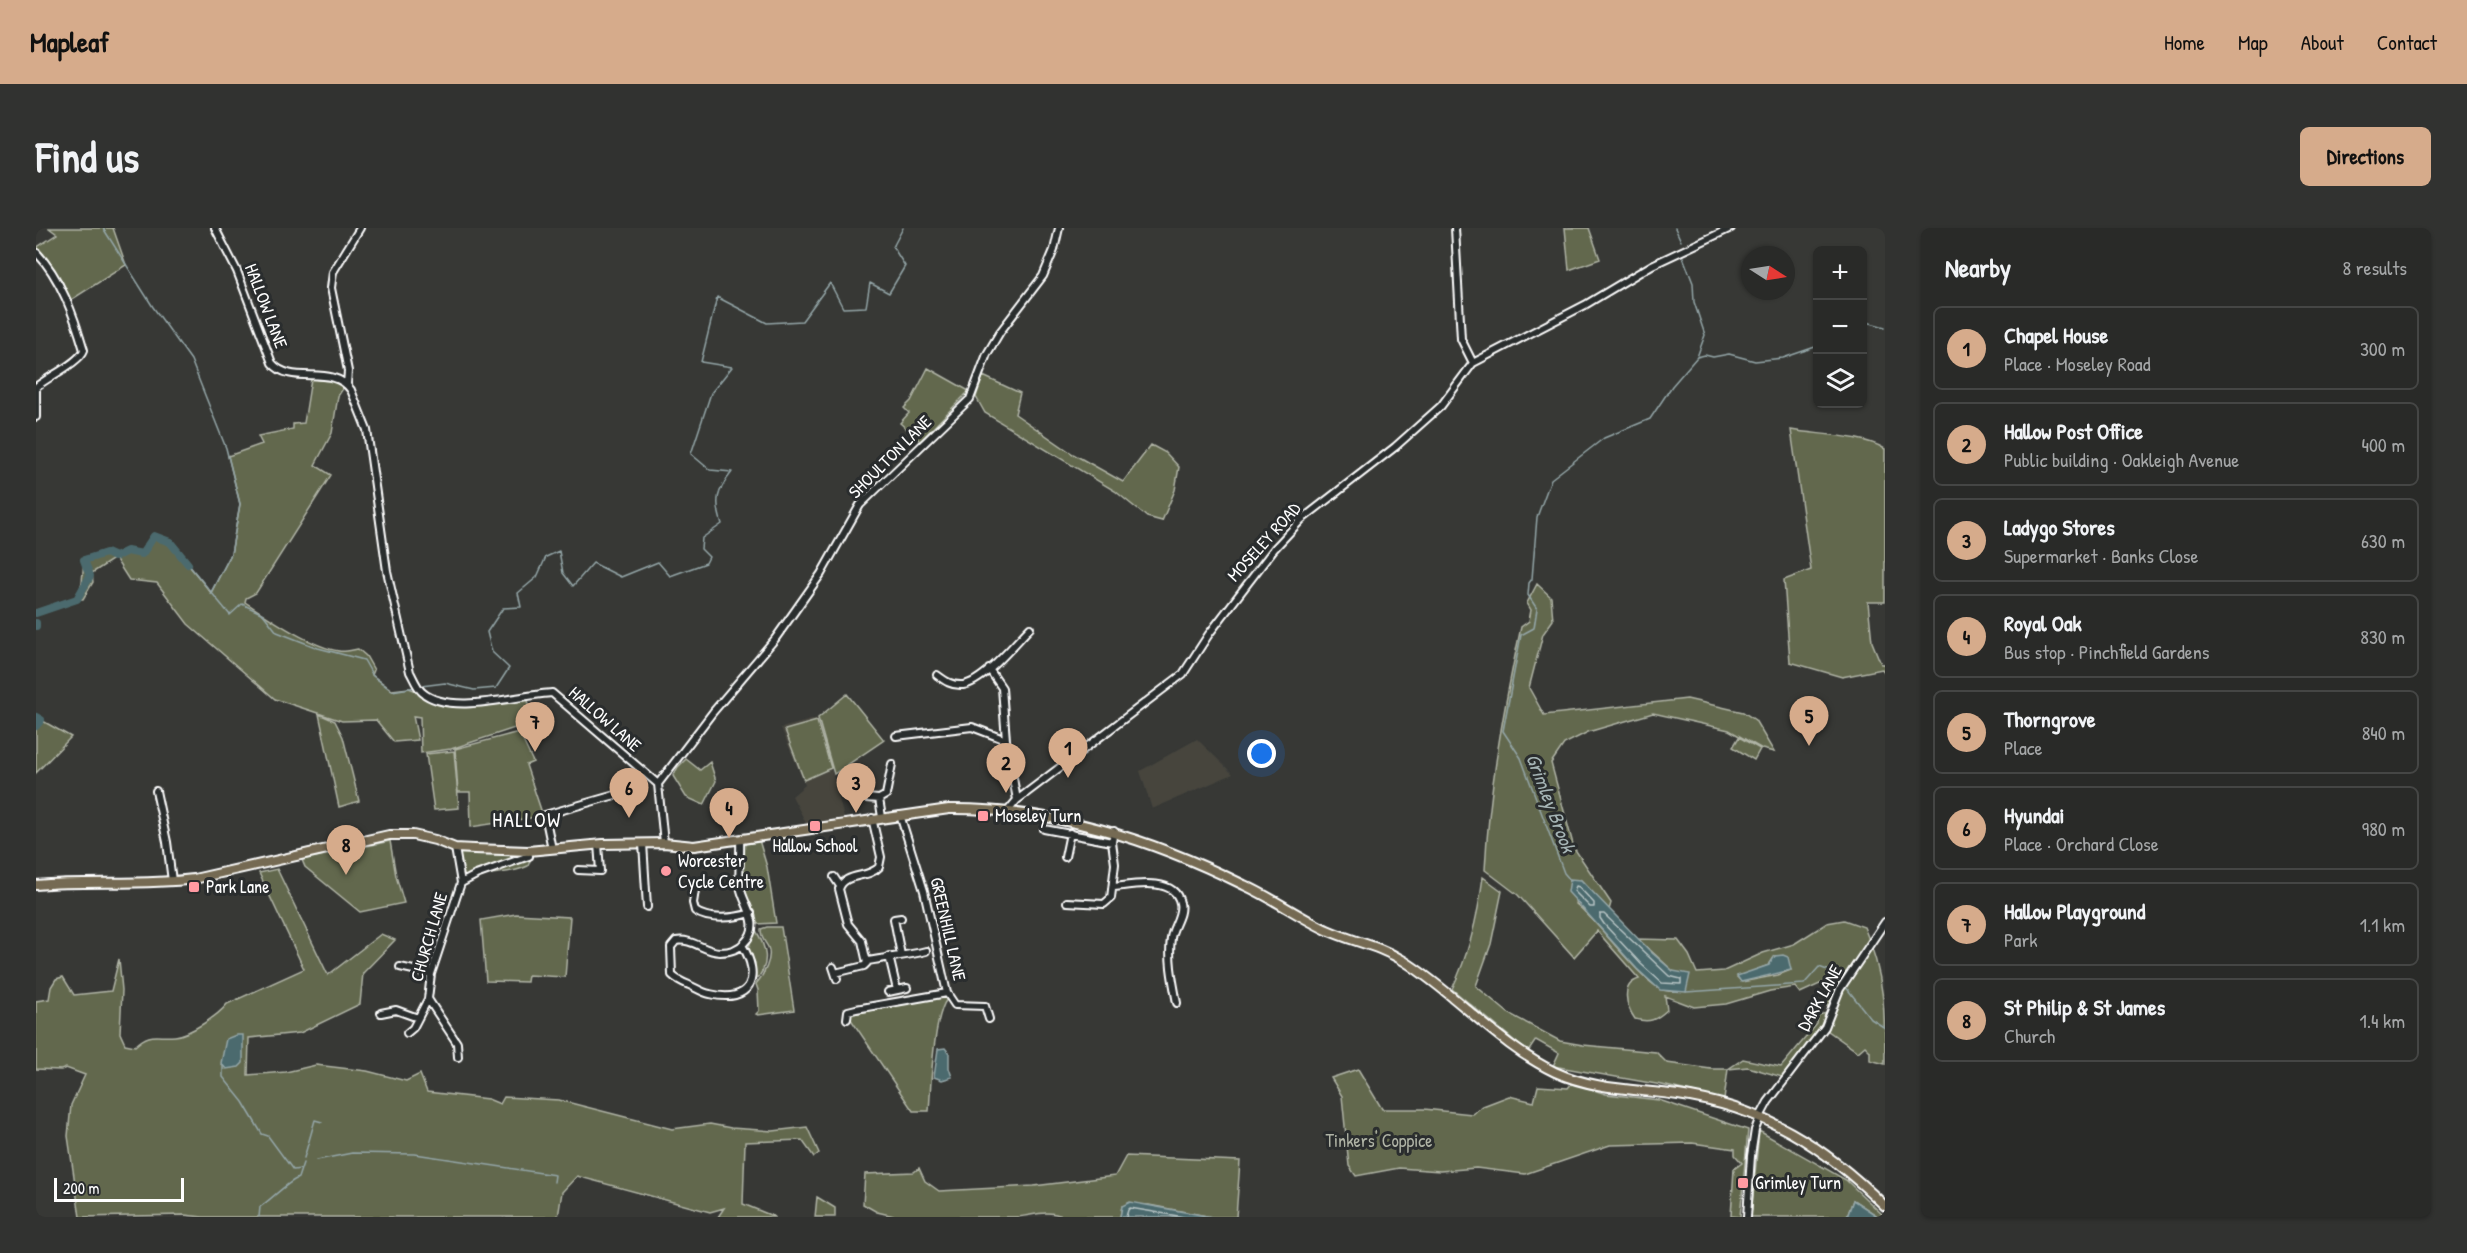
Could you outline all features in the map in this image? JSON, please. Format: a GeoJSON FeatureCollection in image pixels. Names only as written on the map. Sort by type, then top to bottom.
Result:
{"type":"FeatureCollection","features":[{"type":"Feature","properties":{"kind":"main road"},"geometry":{"type":"LineString","coordinates":[[36,885],[62,882],[97,884],[172,882],[219,875],[389,835],[413,835],[455,848],[528,851],[598,844],[664,843],[694,846],[949,809],[979,808],[1007,812],[1114,831],[1140,839],[1241,883],[1325,929],[1384,950],[1448,993],[1504,1041],[1555,1072],[1594,1085],[1704,1099],[1734,1106],[1785,1128],[1823,1151],[1885,1206]]}},
{"type":"Feature","properties":{"kind":"street","name":"HALLOW LANE"},"geometry":{"type":"LineString","coordinates":[[215,228],[237,271],[272,363],[277,369],[289,374],[335,378],[347,384],[367,430],[383,550],[411,673],[416,685],[424,694],[435,699],[465,704],[529,694],[552,693],[658,784]]}},
{"type":"Feature","properties":{"kind":"street"},"geometry":{"type":"LineString","coordinates":[[347,384],[348,371],[331,278],[360,228]]}},
{"type":"Feature","properties":{"kind":"street","name":"SHOULTON LANE"},"geometry":{"type":"LineString","coordinates":[[658,784],[713,712],[776,639],[821,574],[860,505],[970,399],[982,362],[1000,332],[1043,276],[1059,228]]}},
{"type":"Feature","properties":{"kind":"street"},"geometry":{"type":"LineString","coordinates":[[1455,228],[1461,339],[1473,363],[1585,305],[1652,265],[1731,228]]}},
{"type":"Feature","properties":{"kind":"street"},"geometry":{"type":"LineString","coordinates":[[36,252],[54,275],[67,302],[84,350],[75,362],[50,375],[36,387],[36,417]]}},
{"type":"Feature","properties":{"kind":"street","name":"MOSELEY ROAD"},"geometry":{"type":"LineString","coordinates":[[1007,812],[1017,800],[1183,674],[1215,626],[1274,549],[1301,520],[1395,447],[1441,405],[1473,363]]}},
{"type":"Feature","properties":{"kind":"street"},"geometry":{"type":"LineString","coordinates":[[940,675],[950,684],[971,683],[1028,628]]}},
{"type":"Feature","properties":{"kind":"street"},"geometry":{"type":"LineString","coordinates":[[988,669],[1002,688],[1006,740],[1017,800]]}},
{"type":"Feature","properties":{"kind":"street"},"geometry":{"type":"LineString","coordinates":[[896,736],[972,727],[1006,740]]}},
{"type":"Feature","properties":{"kind":"street"},"geometry":{"type":"LineString","coordinates":[[858,784],[866,798],[879,799],[886,795],[892,764]]}},
{"type":"Feature","properties":{"kind":"street"},"geometry":{"type":"LineString","coordinates":[[658,784],[664,843]]}},
{"type":"Feature","properties":{"kind":"street"},"geometry":{"type":"LineString","coordinates":[[156,791],[167,842],[172,882]]}},
{"type":"Feature","properties":{"kind":"street"},"geometry":{"type":"LineString","coordinates":[[552,849],[545,815],[622,794]]}},
{"type":"Feature","properties":{"kind":"street"},"geometry":{"type":"LineString","coordinates":[[879,799],[882,817]]}},
{"type":"Feature","properties":{"kind":"street","name":"GREENHILL LANE"},"geometry":{"type":"LineString","coordinates":[[900,815],[924,891],[947,993],[955,1005],[985,1006],[989,1019]]}},
{"type":"Feature","properties":{"kind":"street"},"geometry":{"type":"LineString","coordinates":[[840,886],[849,879],[872,872],[879,867],[881,857],[872,819]]}},
{"type":"Feature","properties":{"kind":"street"},"geometry":{"type":"LineString","coordinates":[[1044,829],[1112,842]]}},
{"type":"Feature","properties":{"kind":"street"},"geometry":{"type":"LineString","coordinates":[[1067,902],[1104,904],[1111,898],[1114,887],[1115,864],[1112,842],[1114,831]]}},
{"type":"Feature","properties":{"kind":"street"},"geometry":{"type":"LineString","coordinates":[[1065,857],[1070,833]]}},
{"type":"Feature","properties":{"kind":"street"},"geometry":{"type":"LineString","coordinates":[[740,840],[740,889],[751,913],[753,923],[751,934],[742,945],[730,951],[715,952],[687,940],[676,941],[671,947],[672,975],[678,981],[711,994],[741,995],[748,988],[752,975],[750,962],[742,945]]}},
{"type":"Feature","properties":{"kind":"street"},"geometry":{"type":"LineString","coordinates":[[643,843],[647,907]]}},
{"type":"Feature","properties":{"kind":"street"},"geometry":{"type":"LineString","coordinates":[[578,870],[600,871],[598,844]]}},
{"type":"Feature","properties":{"kind":"street","name":"CHURCH LANE"},"geometry":{"type":"LineString","coordinates":[[407,1032],[413,1028],[428,999],[431,974],[461,883],[455,848]]}},
{"type":"Feature","properties":{"kind":"street","name":"CHURCH LANE"},"geometry":{"type":"LineString","coordinates":[[461,883],[476,875],[528,856],[528,851]]}},
{"type":"Feature","properties":{"kind":"street"},"geometry":{"type":"LineString","coordinates":[[834,877],[840,886],[839,891],[848,924],[862,941],[868,961]]}},
{"type":"Feature","properties":{"kind":"street"},"geometry":{"type":"LineString","coordinates":[[696,884],[693,903],[695,911],[699,914],[727,917],[751,913]]}},
{"type":"Feature","properties":{"kind":"street"},"geometry":{"type":"LineString","coordinates":[[1114,887],[1159,884],[1176,894],[1180,903],[1179,913],[1170,946],[1171,971],[1177,1003]]}},
{"type":"Feature","properties":{"kind":"street"},"geometry":{"type":"LineString","coordinates":[[901,918],[894,919],[902,955]]}},
{"type":"Feature","properties":{"kind":"street","name":"DARK LANE"},"geometry":{"type":"LineString","coordinates":[[1747,1217],[1751,1155],[1755,1130],[1760,1117],[1774,1093],[1825,1027],[1840,989],[1885,922]]}},
{"type":"Feature","properties":{"kind":"street"},"geometry":{"type":"LineString","coordinates":[[835,973],[864,966],[868,961],[889,956],[909,956],[926,951]]}},
{"type":"Feature","properties":{"kind":"street"},"geometry":{"type":"LineString","coordinates":[[889,956],[897,990]]}},
{"type":"Feature","properties":{"kind":"street"},"geometry":{"type":"LineString","coordinates":[[400,968],[431,974]]}},
{"type":"Feature","properties":{"kind":"street"},"geometry":{"type":"LineString","coordinates":[[888,992],[907,988]]}},
{"type":"Feature","properties":{"kind":"street"},"geometry":{"type":"LineString","coordinates":[[847,1019],[848,1011],[947,993]]}},
{"type":"Feature","properties":{"kind":"street","name":"CHURCH LANE"},"geometry":{"type":"LineString","coordinates":[[428,999],[457,1042],[458,1057]]}},
{"type":"Feature","properties":{"kind":"street"},"geometry":{"type":"LineString","coordinates":[[381,1012],[396,1010],[418,1018]]}},
{"type":"Feature","properties":{"kind":"shaded area"},"geometry":{"type":"Polygon","coordinates":[[[818,718],[844,818],[807,825],[792,796],[805,785],[781,728],[818,718]]]}},
{"type":"Feature","properties":{"kind":"shaded area"},"geometry":{"type":"Polygon","coordinates":[[[1197,739],[1233,774],[1152,809],[1140,771],[1197,739]]]}},
{"type":"Feature","properties":{"kind":"green space"},"geometry":{"type":"Polygon","coordinates":[[[49,228],[113,228],[126,265],[71,300],[55,271],[36,248],[57,234],[49,228]]]}},
{"type":"Feature","properties":{"kind":"green space"},"geometry":{"type":"Polygon","coordinates":[[[1565,228],[1589,228],[1600,259],[1569,270],[1565,228]]]}},
{"type":"Feature","properties":{"kind":"green space"},"geometry":{"type":"Polygon","coordinates":[[[928,368],[969,391],[920,441],[900,423],[909,413],[904,408],[911,401],[928,368]]]}},
{"type":"Feature","properties":{"kind":"green space"},"geometry":{"type":"Polygon","coordinates":[[[983,376],[1020,393],[1015,414],[1073,454],[1123,482],[1151,445],[1166,453],[1179,467],[1175,490],[1162,521],[1147,517],[1115,491],[985,413],[976,397],[983,376]]]}},
{"type":"Feature","properties":{"kind":"green space"},"geometry":{"type":"Polygon","coordinates":[[[311,379],[336,382],[344,387],[338,396],[332,433],[315,465],[331,475],[256,593],[246,598],[245,602],[316,644],[339,651],[358,649],[366,656],[374,670],[372,675],[392,690],[409,688],[452,705],[528,700],[530,709],[522,711],[516,718],[524,725],[451,749],[421,753],[420,717],[413,716],[418,740],[394,742],[376,720],[342,721],[275,699],[188,624],[157,583],[129,580],[115,558],[92,573],[93,582],[83,599],[77,599],[82,582],[84,560],[106,553],[115,557],[127,551],[142,554],[154,536],[170,542],[211,593],[231,554],[240,504],[228,456],[262,444],[258,436],[293,429],[293,424],[304,423],[311,379]]]}},
{"type":"Feature","properties":{"kind":"green space"},"geometry":{"type":"Polygon","coordinates":[[[1791,430],[1853,438],[1876,444],[1885,449],[1885,602],[1868,602],[1872,642],[1881,664],[1885,664],[1885,673],[1882,669],[1842,677],[1790,662],[1784,580],[1811,570],[1791,430]]]}},
{"type":"Feature","properties":{"kind":"green space"},"geometry":{"type":"Polygon","coordinates":[[[1537,584],[1551,597],[1553,620],[1543,634],[1529,688],[1544,715],[1687,699],[1743,712],[1755,720],[1774,752],[1762,749],[1729,730],[1653,713],[1588,732],[1564,744],[1551,763],[1574,848],[1611,903],[1609,910],[1581,880],[1576,904],[1644,977],[1663,990],[1669,991],[1686,991],[1673,971],[1638,939],[1678,940],[1689,955],[1697,973],[1724,971],[1763,953],[1794,944],[1827,923],[1844,920],[1864,927],[1880,978],[1884,1011],[1885,1064],[1870,1060],[1870,1051],[1865,1046],[1858,1052],[1821,1026],[1782,1077],[1748,1067],[1728,1069],[1743,1059],[1781,1067],[1817,1024],[1818,1015],[1828,1013],[1824,999],[1829,986],[1824,982],[1800,993],[1795,987],[1770,991],[1726,1004],[1694,1007],[1665,996],[1667,1010],[1649,1021],[1635,1019],[1626,996],[1629,986],[1639,979],[1597,931],[1574,957],[1518,895],[1485,870],[1498,748],[1521,627],[1529,621],[1531,610],[1527,603],[1537,584]],[[1775,956],[1769,965],[1737,977],[1742,982],[1791,970],[1775,956]]]}},
{"type":"Feature","properties":{"kind":"green space"},"geometry":{"type":"Polygon","coordinates":[[[847,694],[884,740],[834,774],[818,718],[847,694]]]}},
{"type":"Feature","properties":{"kind":"green space"},"geometry":{"type":"Polygon","coordinates":[[[319,714],[335,721],[343,737],[359,801],[339,807],[319,714]]]}},
{"type":"Feature","properties":{"kind":"green space"},"geometry":{"type":"Polygon","coordinates":[[[41,720],[71,737],[36,773],[36,726],[41,720]]]}},
{"type":"Feature","properties":{"kind":"green space"},"geometry":{"type":"Polygon","coordinates":[[[817,721],[831,768],[804,780],[785,730],[817,721]]]}},
{"type":"Feature","properties":{"kind":"green space"},"geometry":{"type":"Polygon","coordinates":[[[519,732],[533,762],[526,765],[543,816],[471,827],[470,792],[458,792],[455,749],[519,732]]]}},
{"type":"Feature","properties":{"kind":"green space"},"geometry":{"type":"Polygon","coordinates":[[[1739,737],[1760,749],[1754,760],[1733,747],[1739,737]]]}},
{"type":"Feature","properties":{"kind":"green space"},"geometry":{"type":"Polygon","coordinates":[[[454,751],[459,808],[434,810],[426,754],[454,751]]]}},
{"type":"Feature","properties":{"kind":"green space"},"geometry":{"type":"Polygon","coordinates":[[[686,759],[700,770],[710,762],[716,781],[704,805],[686,797],[673,776],[686,759]]]}},
{"type":"Feature","properties":{"kind":"green space"},"geometry":{"type":"Polygon","coordinates":[[[759,840],[767,867],[776,923],[757,924],[756,915],[743,889],[743,847],[747,842],[759,840]]]}},
{"type":"Feature","properties":{"kind":"green space"},"geometry":{"type":"Polygon","coordinates":[[[390,841],[396,876],[404,903],[360,912],[305,867],[302,860],[390,841]]]}},
{"type":"Feature","properties":{"kind":"green space"},"geometry":{"type":"Polygon","coordinates":[[[458,852],[514,853],[532,856],[528,866],[479,876],[461,883],[458,852]]]}},
{"type":"Feature","properties":{"kind":"green space"},"geometry":{"type":"Polygon","coordinates":[[[277,869],[328,975],[381,934],[395,940],[363,973],[360,1004],[300,1033],[249,1038],[248,1075],[286,1072],[316,1065],[367,1071],[406,1081],[420,1074],[427,1092],[488,1099],[500,1104],[504,1097],[559,1100],[672,1129],[710,1124],[773,1131],[807,1127],[819,1153],[814,1157],[802,1140],[745,1142],[743,1204],[775,1217],[718,1217],[724,1208],[710,1212],[577,1176],[562,1192],[558,1217],[203,1217],[184,1215],[80,1217],[68,1136],[71,1105],[85,1075],[66,1068],[61,1070],[36,1069],[36,1001],[49,999],[51,987],[56,979],[63,977],[74,995],[111,991],[119,959],[122,990],[120,1033],[125,1044],[135,1046],[145,1038],[175,1036],[188,1032],[211,1019],[227,1004],[304,969],[259,873],[277,869]]]}},
{"type":"Feature","properties":{"kind":"green space"},"geometry":{"type":"Polygon","coordinates":[[[1483,877],[1502,891],[1491,944],[1476,986],[1508,1013],[1560,1041],[1656,1052],[1667,1063],[1728,1069],[1724,1100],[1662,1085],[1553,1066],[1559,1053],[1536,1040],[1528,1052],[1452,989],[1472,934],[1483,877]]]}},
{"type":"Feature","properties":{"kind":"green space"},"geometry":{"type":"Polygon","coordinates":[[[516,914],[570,917],[565,977],[528,975],[527,982],[486,981],[481,920],[516,914]]]}},
{"type":"Feature","properties":{"kind":"green space"},"geometry":{"type":"Polygon","coordinates":[[[781,927],[794,1010],[758,1015],[756,1014],[759,1011],[756,984],[764,972],[769,957],[761,929],[781,927]]]}},
{"type":"Feature","properties":{"kind":"green space"},"geometry":{"type":"Polygon","coordinates":[[[755,929],[762,942],[765,962],[760,976],[754,982],[755,963],[748,950],[755,929]]]}},
{"type":"Feature","properties":{"kind":"green space"},"geometry":{"type":"Polygon","coordinates":[[[942,996],[947,999],[942,1008],[936,1036],[929,1111],[913,1111],[848,1015],[942,996]]]}},
{"type":"Feature","properties":{"kind":"green space","name":"Tinkers' Coppice"},"geometry":{"type":"Polygon","coordinates":[[[1358,1069],[1382,1109],[1424,1109],[1472,1114],[1483,1106],[1509,1096],[1534,1102],[1538,1086],[1568,1088],[1572,1083],[1606,1094],[1659,1100],[1748,1130],[1740,1217],[1731,1216],[1734,1169],[1742,1163],[1735,1155],[1735,1149],[1692,1143],[1610,1145],[1525,1174],[1476,1168],[1440,1171],[1399,1168],[1356,1176],[1349,1166],[1342,1096],[1331,1078],[1358,1069]]]}},
{"type":"Feature","properties":{"kind":"green space"},"geometry":{"type":"Polygon","coordinates":[[[1759,1131],[1846,1180],[1885,1217],[1879,1217],[1853,1200],[1847,1217],[1751,1217],[1759,1131]]]}},
{"type":"Feature","properties":{"kind":"green space"},"geometry":{"type":"Polygon","coordinates":[[[1126,1156],[1240,1161],[1236,1217],[1212,1217],[1149,1205],[1122,1206],[1120,1217],[1064,1217],[1048,1213],[1019,1217],[898,1217],[877,1212],[863,1204],[865,1174],[914,1172],[919,1168],[925,1181],[939,1191],[1034,1186],[1115,1176],[1126,1156]]]}},
{"type":"Feature","properties":{"kind":"green space"},"geometry":{"type":"Polygon","coordinates":[[[817,1197],[835,1208],[835,1217],[815,1217],[817,1197]]]}},
{"type":"Feature","properties":{"kind":"water"},"geometry":{"type":"Polygon","coordinates":[[[1570,879],[1581,880],[1651,952],[1673,971],[1690,974],[1686,992],[1660,990],[1637,969],[1568,892],[1570,879]]]}},
{"type":"Feature","properties":{"kind":"water"},"geometry":{"type":"Polygon","coordinates":[[[1775,956],[1788,957],[1791,970],[1741,982],[1737,976],[1769,965],[1775,956]]]}},
{"type":"Feature","properties":{"kind":"water"},"geometry":{"type":"Polygon","coordinates":[[[243,1035],[243,1063],[239,1067],[226,1069],[221,1063],[226,1039],[243,1035]]]}},
{"type":"Feature","properties":{"kind":"water"},"geometry":{"type":"Polygon","coordinates":[[[945,1048],[949,1053],[949,1068],[952,1077],[942,1080],[934,1077],[938,1049],[945,1048]]]}},
{"type":"Feature","properties":{"kind":"water"},"geometry":{"type":"Polygon","coordinates":[[[1853,1200],[1879,1217],[1847,1217],[1853,1200]]]}},
{"type":"Feature","properties":{"kind":"water"},"geometry":{"type":"Polygon","coordinates":[[[1130,1202],[1212,1217],[1120,1217],[1122,1206],[1130,1202]]]}},
{"type":"Feature","properties":{"kind":"waterway"},"geometry":{"type":"LineString","coordinates":[[103,228],[153,307],[191,360],[226,448],[240,504],[231,554],[210,594]]}},
{"type":"Feature","properties":{"kind":"waterway"},"geometry":{"type":"LineString","coordinates":[[421,686],[445,683],[474,690],[496,688],[509,668],[492,652],[487,632],[503,608],[521,607],[518,593],[537,577],[546,557],[559,551],[563,573],[573,586],[593,563],[621,577],[658,562],[670,576],[706,563],[709,557],[701,549],[702,538],[722,524],[718,497],[732,472],[710,470],[691,454],[711,393],[732,367],[701,362],[717,297],[767,323],[802,321],[830,283],[843,308],[866,307],[870,283],[889,293],[905,266],[893,247],[903,228]]}},
{"type":"Feature","properties":{"kind":"waterway","name":"Grimley Brook"},"geometry":{"type":"LineString","coordinates":[[1675,228],[1681,241]]}},
{"type":"Feature","properties":{"kind":"waterway","name":"Grimley Brook"},"geometry":{"type":"LineString","coordinates":[[1571,881],[1564,873],[1521,758],[1503,731],[1521,635],[1534,628],[1537,609],[1528,595],[1529,583],[1532,579],[1537,517],[1551,479],[1604,438],[1650,419],[1672,386],[1697,357],[1705,335],[1694,302],[1693,283],[1683,257]]}},
{"type":"Feature","properties":{"kind":"waterway"},"geometry":{"type":"LineString","coordinates":[[1867,322],[1885,327]]}},
{"type":"Feature","properties":{"kind":"waterway"},"geometry":{"type":"LineString","coordinates":[[1697,357],[1729,354],[1755,361],[1783,358],[1813,348]]}},
{"type":"Feature","properties":{"kind":"waterway"},"geometry":{"type":"LineString","coordinates":[[36,613],[77,599],[90,576],[84,560],[106,553],[115,557],[127,551],[142,554],[154,536],[170,542],[188,564]]}},
{"type":"Feature","properties":{"kind":"waterway"},"geometry":{"type":"LineString","coordinates":[[188,564],[230,615],[242,604],[263,614],[277,632],[318,648],[364,660],[373,676],[392,691],[416,687]]}},
{"type":"Feature","properties":{"kind":"waterway"},"geometry":{"type":"LineString","coordinates":[[36,717],[41,720],[36,726]]}},
{"type":"Feature","properties":{"kind":"waterway","name":"Grimley Brook"},"geometry":{"type":"LineString","coordinates":[[1686,992],[1804,984],[1819,967],[1838,974],[1843,982]]}},
{"type":"Feature","properties":{"kind":"waterway","name":"Grimley Brook"},"geometry":{"type":"LineString","coordinates":[[1845,986],[1871,1019],[1885,1028]]}},
{"type":"Feature","properties":{"kind":"waterway"},"geometry":{"type":"LineString","coordinates":[[223,1067],[223,1077],[243,1102],[262,1134],[268,1136],[293,1170],[301,1169]]}},
{"type":"Feature","properties":{"kind":"waterway"},"geometry":{"type":"LineString","coordinates":[[304,1158],[315,1120],[322,1122]]}},
{"type":"Feature","properties":{"kind":"waterway"},"geometry":{"type":"LineString","coordinates":[[317,1160],[352,1153],[415,1154],[555,1175],[554,1182]]}},
{"type":"Feature","properties":{"kind":"waterway"},"geometry":{"type":"LineString","coordinates":[[259,1217],[260,1207],[298,1178],[303,1163]]}},
{"type":"Feature","properties":{"kind":"place","name":"Thorngrove"},"geometry":{"type":"Point","coordinates":[1809,746]}},
{"type":"Feature","properties":{"kind":"place","name":"Hallow Playground"},"geometry":{"type":"Point","coordinates":[535,752]}},
{"type":"Feature","properties":{"kind":"place","name":"Chapel House"},"geometry":{"type":"Point","coordinates":[1068,778]}},
{"type":"Feature","properties":{"kind":"place","name":"Hallow Post Office"},"geometry":{"type":"Point","coordinates":[1006,793]}},
{"type":"Feature","properties":{"kind":"place","name":"Ladygo Stores"},"geometry":{"type":"Point","coordinates":[856,813]}},
{"type":"Feature","properties":{"kind":"place","name":"Moseley Turn"},"geometry":{"type":"Point","coordinates":[983,816]}},
{"type":"Feature","properties":{"kind":"place","name":"Hyundai"},"geometry":{"type":"Point","coordinates":[629,818]}},
{"type":"Feature","properties":{"kind":"place","name":"Hallow School"},"geometry":{"type":"Point","coordinates":[815,826]}},
{"type":"Feature","properties":{"kind":"place","name":"Royal Oak"},"geometry":{"type":"Point","coordinates":[729,838]}},
{"type":"Feature","properties":{"kind":"place","name":"Worcester Cycle Centre"},"geometry":{"type":"Point","coordinates":[666,871]}},
{"type":"Feature","properties":{"kind":"place","name":"St Philip & St James"},"geometry":{"type":"Point","coordinates":[346,875]}},
{"type":"Feature","properties":{"kind":"place","name":"Park Lane"},"geometry":{"type":"Point","coordinates":[194,887]}},
{"type":"Feature","properties":{"kind":"place","name":"Grimley Turn"},"geometry":{"type":"Point","coordinates":[1743,1183]}},
{"type":"Feature","properties":{"kind":"district","name":"HALLOW"},"geometry":{"type":"Point","coordinates":[527,820]}}]}
